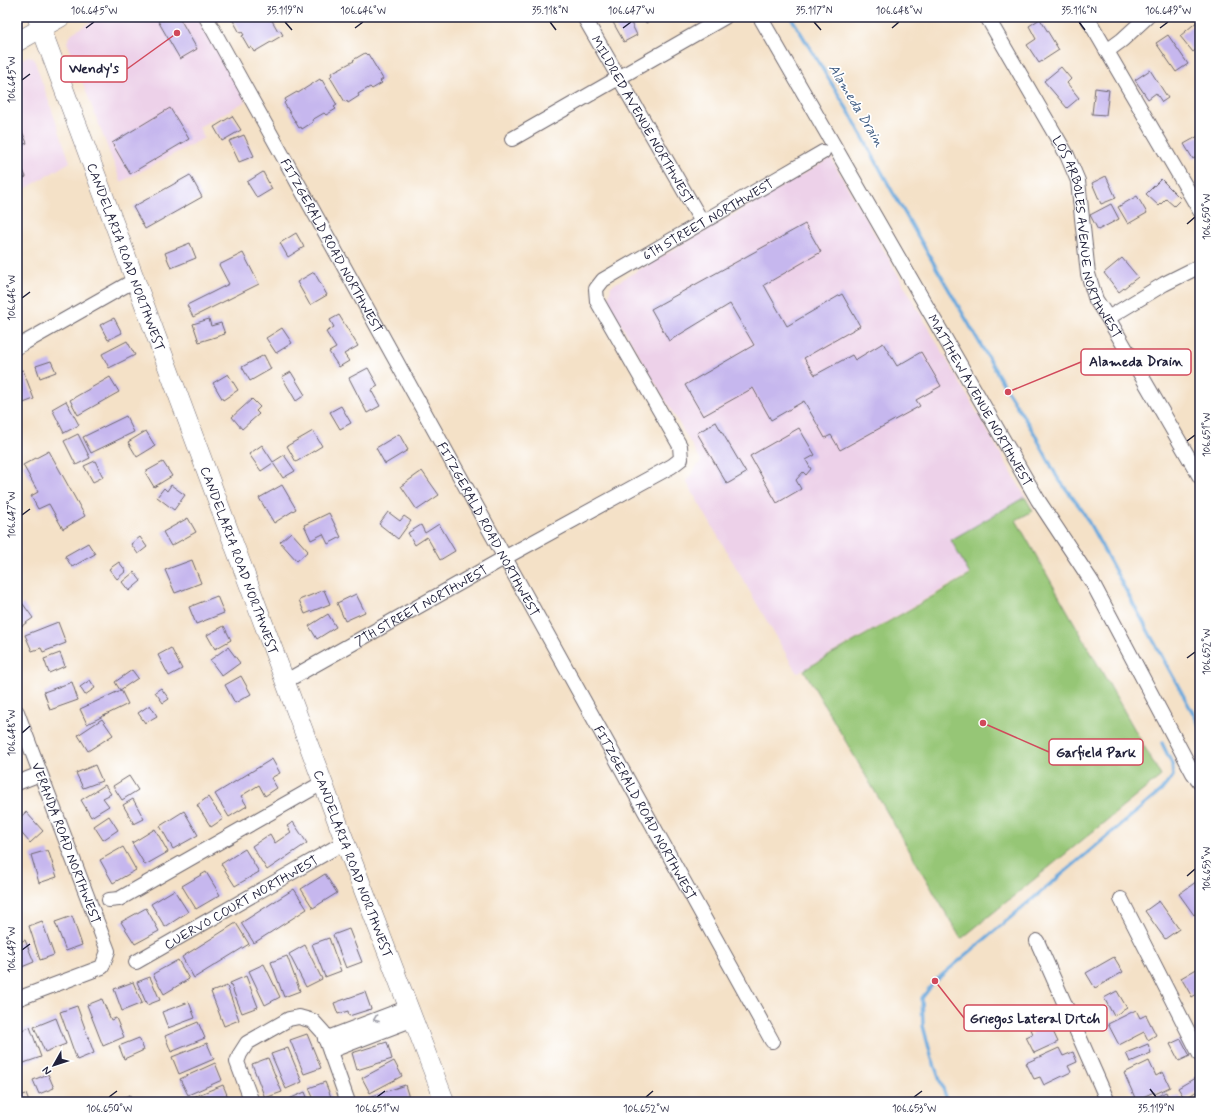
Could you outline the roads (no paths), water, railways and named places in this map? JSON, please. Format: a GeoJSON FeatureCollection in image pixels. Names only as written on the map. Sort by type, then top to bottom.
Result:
{"type":"FeatureCollection","features":[{"type":"Feature","properties":{"kind":"main road"},"geometry":{"type":"LineString","coordinates":[[17,42],[40,23],[61,17]]}},
{"type":"Feature","properties":{"kind":"main road","name":"CANDELARIA ROAD NORTHWEST"},"geometry":{"type":"LineString","coordinates":[[40,23],[324,782],[345,842],[446,1102]]}},
{"type":"Feature","properties":{"kind":"street","name":"FITZGERALD ROAD NORTHWEST"},"geometry":{"type":"LineString","coordinates":[[206,17],[506,557],[772,1041]]}},
{"type":"Feature","properties":{"kind":"street","name":"MILDRED AVENUE NORTHWEST"},"geometry":{"type":"LineString","coordinates":[[584,17],[702,222]]}},
{"type":"Feature","properties":{"kind":"street"},"geometry":{"type":"LineString","coordinates":[[512,139],[725,17]]}},
{"type":"Feature","properties":{"kind":"street","name":"MATTHEW AVENUE NORTHWEST"},"geometry":{"type":"LineString","coordinates":[[760,17],[1038,500],[1092,582],[1191,769],[1200,782]]}},
{"type":"Feature","properties":{"kind":"street","name":"LOS ARBOLES AVENUE NORTHWEST"},"geometry":{"type":"LineString","coordinates":[[986,17],[1067,156],[1078,181],[1088,274],[1096,300],[1108,318],[1200,477]]}},
{"type":"Feature","properties":{"kind":"street"},"geometry":{"type":"LineString","coordinates":[[1087,17],[1200,211]]}},
{"type":"Feature","properties":{"kind":"street"},"geometry":{"type":"LineString","coordinates":[[1107,51],[1122,40],[1147,17]]}},
{"type":"Feature","properties":{"kind":"street","name":"6TH STREET NORTHWEST"},"geometry":{"type":"LineString","coordinates":[[681,459],[680,446],[597,301],[596,289],[603,280],[823,152]]}},
{"type":"Feature","properties":{"kind":"street"},"geometry":{"type":"LineString","coordinates":[[1108,318],[1164,284],[1200,266]]}},
{"type":"Feature","properties":{"kind":"street"},"geometry":{"type":"LineString","coordinates":[[17,347],[135,280]]}},
{"type":"Feature","properties":{"kind":"street","name":"7TH STREET NORTHWEST"},"geometry":{"type":"LineString","coordinates":[[286,681],[506,557],[672,466],[681,459]]}},
{"type":"Feature","properties":{"kind":"street","name":"VERANDA ROAD NORTHWEST"},"geometry":{"type":"LineString","coordinates":[[17,712],[108,951],[102,967],[17,998]]}},
{"type":"Feature","properties":{"kind":"street"},"geometry":{"type":"LineString","coordinates":[[17,783],[40,774]]}},
{"type":"Feature","properties":{"kind":"street"},"geometry":{"type":"LineString","coordinates":[[109,900],[119,898],[324,782]]}},
{"type":"Feature","properties":{"kind":"street","name":"CUERVO COURT NORTHWEST"},"geometry":{"type":"LineString","coordinates":[[136,962],[345,842]]}},
{"type":"Feature","properties":{"kind":"street"},"geometry":{"type":"LineString","coordinates":[[1121,899],[1200,1055]]}},
{"type":"Feature","properties":{"kind":"street"},"geometry":{"type":"LineString","coordinates":[[1037,942],[1108,1102]]}},
{"type":"Feature","properties":{"kind":"street"},"geometry":{"type":"LineString","coordinates":[[328,1045],[412,1013]]}},
{"type":"Feature","properties":{"kind":"street"},"geometry":{"type":"LineString","coordinates":[[252,1102],[237,1062],[240,1054],[247,1043],[289,1019],[299,1017],[313,1021],[323,1032],[348,1102]]}},
{"type":"Feature","properties":{"kind":"waterway","name":"Alameda Drain"},"geometry":{"type":"LineString","coordinates":[[791,17],[852,117],[892,191],[1008,392],[1034,433],[1057,477],[1082,510],[1200,726]]}},
{"type":"Feature","properties":{"kind":"waterway"},"geometry":{"type":"LineString","coordinates":[[948,1102],[932,1059],[923,1026],[922,998],[935,981],[1161,791],[1173,776],[1172,764],[1162,743]]}},
{"type":"Feature","properties":{"kind":"place","name":"Wendy's"},"geometry":{"type":"Point","coordinates":[177,33]}},
{"type":"Feature","properties":{"kind":"place","name":"Alameda Drain"},"geometry":{"type":"Point","coordinates":[1008,392]}},
{"type":"Feature","properties":{"kind":"place","name":"Garfield Park"},"geometry":{"type":"Point","coordinates":[983,723]}},
{"type":"Feature","properties":{"kind":"place","name":"Griegos Lateral Ditch"},"geometry":{"type":"Point","coordinates":[935,981]}}]}
